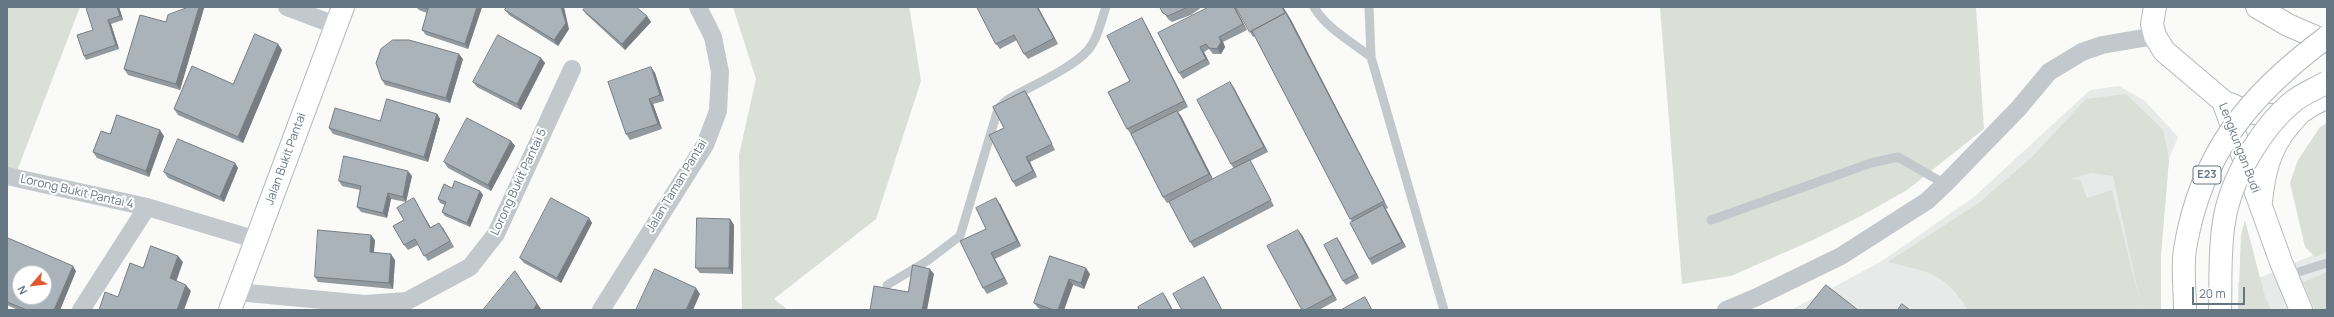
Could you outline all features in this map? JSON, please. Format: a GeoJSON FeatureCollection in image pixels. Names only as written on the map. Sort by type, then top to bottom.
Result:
{"type":"FeatureCollection","features":[{"type":"Feature","properties":{"kind":"main road","name":"Lengkungan Budi"},"geometry":{"type":"LineString","coordinates":[[2155,7],[2152,24],[2155,36],[2164,51],[2223,101],[2286,276],[2301,310]]}},
{"type":"Feature","properties":{"kind":"main road"},"geometry":{"type":"LineString","coordinates":[[2257,7],[2288,25],[2327,42]]}},
{"type":"Feature","properties":{"kind":"main road","name":"Jalan Bukit Pantai"},"geometry":{"type":"LineString","coordinates":[[234,301],[339,16]]}},
{"type":"Feature","properties":{"kind":"main road","name":"E23"},"geometry":{"type":"LineString","coordinates":[[2185,310],[2184,251],[2196,199],[2215,157],[2241,115],[2289,64],[2327,36]]}},
{"type":"Feature","properties":{"kind":"main road","name":"E23"},"geometry":{"type":"LineString","coordinates":[[2220,310],[2221,253],[2224,220],[2233,187],[2258,141],[2274,121],[2296,100],[2327,82]]}},
{"type":"Feature","properties":{"kind":"main road"},"geometry":{"type":"LineString","coordinates":[[2260,204],[2264,174],[2271,150],[2299,114],[2327,96]]}},
{"type":"Feature","properties":{"kind":"main road"},"geometry":{"type":"LineString","coordinates":[[2223,101],[2247,113],[2269,116],[2299,114]]}},
{"type":"Feature","properties":{"kind":"street"},"geometry":{"type":"LineString","coordinates":[[287,7],[339,16]]}},
{"type":"Feature","properties":{"kind":"street","name":"Jalan Taman Pantai"},"geometry":{"type":"LineString","coordinates":[[601,310],[705,145],[718,111],[720,72],[713,37],[698,7]]}},
{"type":"Feature","properties":{"kind":"street"},"geometry":{"type":"LineString","coordinates":[[1726,310],[1758,297],[1841,256],[1926,201],[1945,184],[2018,108],[2049,72],[2082,52],[2102,45],[2155,36]]}},
{"type":"Feature","properties":{"kind":"street","name":"Lorong Bukit Pantai 5"},"geometry":{"type":"LineString","coordinates":[[234,301],[365,304],[407,301],[470,267],[496,234],[572,69]]}},
{"type":"Feature","properties":{"kind":"street","name":"Lorong Bukit Pantai 4"},"geometry":{"type":"LineString","coordinates":[[7,176],[147,207],[257,240]]}},
{"type":"Feature","properties":{"kind":"street","name":"Lorong Bukit Pantai 4"},"geometry":{"type":"LineString","coordinates":[[81,310],[147,207]]}},
{"type":"Feature","properties":{"kind":"lane"},"geometry":{"type":"LineString","coordinates":[[887,285],[928,261],[960,236],[998,109],[1007,100],[1075,62],[1089,49],[1097,33],[1106,7]]}},
{"type":"Feature","properties":{"kind":"lane"},"geometry":{"type":"LineString","coordinates":[[1314,7],[1318,15],[1328,24],[1371,57]]}},
{"type":"Feature","properties":{"kind":"lane"},"geometry":{"type":"LineString","coordinates":[[1370,7],[1371,57],[1444,310]]}},
{"type":"Feature","properties":{"kind":"lane"},"geometry":{"type":"LineString","coordinates":[[1711,220],[1871,163],[1898,157],[1945,184]]}},
{"type":"Feature","properties":{"kind":"lane"},"geometry":{"type":"LineString","coordinates":[[2286,276],[2327,264]]}},
{"type":"Feature","properties":{"kind":"shaded area"},"geometry":{"type":"Polygon","coordinates":[[[7,7],[80,7],[17,171],[7,169],[7,7]]]}},
{"type":"Feature","properties":{"kind":"shaded area"},"geometry":{"type":"Polygon","coordinates":[[[733,7],[909,7],[910,11],[921,81],[876,219],[774,299],[788,310],[742,310],[739,155],[756,79],[733,7]]]}},
{"type":"Feature","properties":{"kind":"shaded area"},"geometry":{"type":"Polygon","coordinates":[[[1660,7],[1976,7],[1984,129],[1907,190],[1861,216],[1813,240],[1731,276],[1682,284],[1660,7]]]}},
{"type":"Feature","properties":{"kind":"shaded area"},"geometry":{"type":"Polygon","coordinates":[[[2119,86],[2145,101],[2178,137],[2169,159],[2161,254],[2161,310],[1791,310],[1882,261],[1974,197],[2090,90],[2119,86]]]}},
{"type":"Feature","properties":{"kind":"shaded area"},"geometry":{"type":"Polygon","coordinates":[[[2126,94],[2163,130],[2169,159],[2161,254],[2161,310],[2142,310],[1968,310],[1959,297],[1943,281],[1914,268],[1888,262],[1980,202],[2031,158],[2086,99],[2126,94]],[[2091,173],[2070,179],[2080,180],[2087,198],[2112,190],[2142,310],[2113,176],[2091,173]]]}},
{"type":"Feature","properties":{"kind":"shaded area"},"geometry":{"type":"Polygon","coordinates":[[[2327,123],[2327,252],[2315,257],[2305,247],[2290,183],[2298,160],[2320,127],[2327,123]]]}},
{"type":"Feature","properties":{"kind":"shaded area"},"geometry":{"type":"Polygon","coordinates":[[[2245,220],[2265,297],[2271,310],[2238,310],[2241,235],[2245,220]]]}},
{"type":"Feature","properties":{"kind":"shaded area"},"geometry":{"type":"Polygon","coordinates":[[[2327,249],[2327,310],[2238,310],[2238,283],[2264,276],[2327,249]]]}},
{"type":"Feature","properties":{"kind":"shaded area"},"geometry":{"type":"Polygon","coordinates":[[[2327,272],[2327,310],[2315,310],[2303,282],[2327,272]]]}},
{"type":"Feature","properties":{"kind":"building"},"geometry":{"type":"Polygon","coordinates":[[[117,7],[120,16],[108,20],[116,45],[84,56],[77,35],[93,30],[86,8],[117,7]]]}},
{"type":"Feature","properties":{"kind":"building"},"geometry":{"type":"Polygon","coordinates":[[[189,7],[199,7],[176,84],[124,69],[140,15],[166,22],[168,15],[189,7]]]}},
{"type":"Feature","properties":{"kind":"building"},"geometry":{"type":"Polygon","coordinates":[[[421,7],[477,7],[465,44],[422,30],[428,9],[421,7]]]}},
{"type":"Feature","properties":{"kind":"building"},"geometry":{"type":"Polygon","coordinates":[[[507,7],[561,7],[566,23],[554,40],[505,10],[507,7]]]}},
{"type":"Feature","properties":{"kind":"building"},"geometry":{"type":"Polygon","coordinates":[[[586,7],[636,7],[647,16],[622,44],[583,10],[586,7]]]}},
{"type":"Feature","properties":{"kind":"building"},"geometry":{"type":"Polygon","coordinates":[[[977,7],[1037,7],[1054,38],[1024,54],[1014,35],[996,44],[977,7]]]}},
{"type":"Feature","properties":{"kind":"building"},"geometry":{"type":"Polygon","coordinates":[[[1160,7],[1188,7],[1168,16],[1163,13],[1160,7]]]}},
{"type":"Feature","properties":{"kind":"building"},"geometry":{"type":"Polygon","coordinates":[[[1209,7],[1234,7],[1243,24],[1219,37],[1221,42],[1217,49],[1209,48],[1206,44],[1200,47],[1206,59],[1179,73],[1158,33],[1209,7]]]}},
{"type":"Feature","properties":{"kind":"building"},"geometry":{"type":"Polygon","coordinates":[[[1236,7],[1282,7],[1285,13],[1250,32],[1236,7]]]}},
{"type":"Feature","properties":{"kind":"building"},"geometry":{"type":"Polygon","coordinates":[[[1286,13],[1384,201],[1350,219],[1252,31],[1286,13]]]}},
{"type":"Feature","properties":{"kind":"building"},"geometry":{"type":"Polygon","coordinates":[[[1142,18],[1184,101],[1127,129],[1108,92],[1130,81],[1107,36],[1142,18]]]}},
{"type":"Feature","properties":{"kind":"building"},"geometry":{"type":"Polygon","coordinates":[[[255,34],[278,44],[238,137],[174,109],[192,66],[233,84],[255,34]]]}},
{"type":"Feature","properties":{"kind":"building"},"geometry":{"type":"Polygon","coordinates":[[[498,35],[541,58],[517,104],[473,82],[498,35]]]}},
{"type":"Feature","properties":{"kind":"building"},"geometry":{"type":"Polygon","coordinates":[[[393,40],[409,40],[459,54],[446,98],[382,80],[376,63],[381,49],[393,40]]]}},
{"type":"Feature","properties":{"kind":"building"},"geometry":{"type":"Polygon","coordinates":[[[651,67],[660,95],[649,99],[658,124],[626,134],[608,82],[651,67]]]}},
{"type":"Feature","properties":{"kind":"building"},"geometry":{"type":"Polygon","coordinates":[[[1230,82],[1264,147],[1231,164],[1197,100],[1230,82]]]}},
{"type":"Feature","properties":{"kind":"building"},"geometry":{"type":"Polygon","coordinates":[[[1025,91],[1052,144],[1026,157],[1033,171],[1013,182],[989,135],[1004,128],[993,107],[1025,91]]]}},
{"type":"Feature","properties":{"kind":"building"},"geometry":{"type":"Polygon","coordinates":[[[387,99],[437,114],[424,157],[329,128],[335,108],[380,121],[387,99]]]}},
{"type":"Feature","properties":{"kind":"building"},"geometry":{"type":"Polygon","coordinates":[[[1177,111],[1209,174],[1163,197],[1131,134],[1177,111]]]}},
{"type":"Feature","properties":{"kind":"building"},"geometry":{"type":"Polygon","coordinates":[[[117,115],[160,130],[146,171],[93,152],[101,131],[110,134],[117,115]]]}},
{"type":"Feature","properties":{"kind":"building"},"geometry":{"type":"Polygon","coordinates":[[[467,118],[511,141],[488,185],[444,162],[467,118]]]}},
{"type":"Feature","properties":{"kind":"building"},"geometry":{"type":"Polygon","coordinates":[[[178,139],[235,163],[220,197],[164,172],[178,139]]]}},
{"type":"Feature","properties":{"kind":"building"},"geometry":{"type":"Polygon","coordinates":[[[344,156],[408,171],[403,197],[388,193],[383,213],[357,207],[361,186],[339,181],[344,156]]]}},
{"type":"Feature","properties":{"kind":"building"},"geometry":{"type":"Polygon","coordinates":[[[1250,160],[1271,200],[1190,242],[1169,202],[1250,160]]]}},
{"type":"Feature","properties":{"kind":"building"},"geometry":{"type":"Polygon","coordinates":[[[455,181],[480,191],[467,223],[442,212],[446,202],[438,199],[444,184],[452,188],[455,181]]]}},
{"type":"Feature","properties":{"kind":"building"},"geometry":{"type":"Polygon","coordinates":[[[414,198],[430,228],[439,223],[450,241],[424,256],[415,239],[404,245],[393,226],[404,220],[397,208],[414,198]]]}},
{"type":"Feature","properties":{"kind":"building"},"geometry":{"type":"Polygon","coordinates":[[[551,198],[589,218],[557,278],[520,258],[551,198]]]}},
{"type":"Feature","properties":{"kind":"building"},"geometry":{"type":"Polygon","coordinates":[[[996,198],[1017,241],[991,253],[1004,278],[983,288],[960,241],[986,229],[976,208],[996,198]]]}},
{"type":"Feature","properties":{"kind":"building"},"geometry":{"type":"Polygon","coordinates":[[[1383,205],[1402,242],[1369,259],[1350,223],[1383,205]]]}},
{"type":"Feature","properties":{"kind":"building"},"geometry":{"type":"Polygon","coordinates":[[[697,218],[730,219],[729,268],[696,268],[697,218]]]}},
{"type":"Feature","properties":{"kind":"building"},"geometry":{"type":"Polygon","coordinates":[[[318,230],[371,235],[370,252],[391,254],[389,283],[315,277],[318,230]]]}},
{"type":"Feature","properties":{"kind":"building"},"geometry":{"type":"Polygon","coordinates":[[[1298,230],[1333,295],[1305,310],[1302,310],[1267,246],[1298,230]]]}},
{"type":"Feature","properties":{"kind":"building"},"geometry":{"type":"Polygon","coordinates":[[[8,238],[73,266],[54,310],[27,310],[14,305],[52,305],[52,265],[12,265],[12,304],[7,302],[8,238]]]}},
{"type":"Feature","properties":{"kind":"building"},"geometry":{"type":"Polygon","coordinates":[[[1337,238],[1356,274],[1343,281],[1324,245],[1337,238]]]}},
{"type":"Feature","properties":{"kind":"building"},"geometry":{"type":"Polygon","coordinates":[[[151,246],[178,256],[170,278],[186,285],[177,310],[99,310],[105,292],[118,297],[130,263],[143,268],[151,246]]]}},
{"type":"Feature","properties":{"kind":"building"},"geometry":{"type":"Polygon","coordinates":[[[1050,256],[1086,268],[1081,283],[1069,279],[1058,310],[1034,303],[1050,256]]]}},
{"type":"Feature","properties":{"kind":"building"},"geometry":{"type":"Polygon","coordinates":[[[913,265],[930,269],[922,310],[870,310],[874,286],[908,292],[913,265]]]}},
{"type":"Feature","properties":{"kind":"building"},"geometry":{"type":"Polygon","coordinates":[[[655,269],[696,288],[686,310],[636,310],[655,269]]]}},
{"type":"Feature","properties":{"kind":"building"},"geometry":{"type":"Polygon","coordinates":[[[515,271],[537,304],[533,310],[483,310],[515,271]]]}},
{"type":"Feature","properties":{"kind":"building"},"geometry":{"type":"Polygon","coordinates":[[[1204,277],[1222,310],[1182,310],[1173,294],[1204,277]]]}},
{"type":"Feature","properties":{"kind":"building"},"geometry":{"type":"Polygon","coordinates":[[[1826,285],[1858,310],[1806,310],[1826,285]]]}},
{"type":"Feature","properties":{"kind":"building"},"geometry":{"type":"Polygon","coordinates":[[[1163,293],[1172,310],[1139,310],[1138,307],[1163,293]]]}},
{"type":"Feature","properties":{"kind":"building"},"geometry":{"type":"Polygon","coordinates":[[[1365,297],[1372,310],[1341,310],[1365,297]]]}},
{"type":"Feature","properties":{"kind":"building"},"geometry":{"type":"Polygon","coordinates":[[[1902,304],[1910,310],[1898,310],[1902,304]]]}}]}
